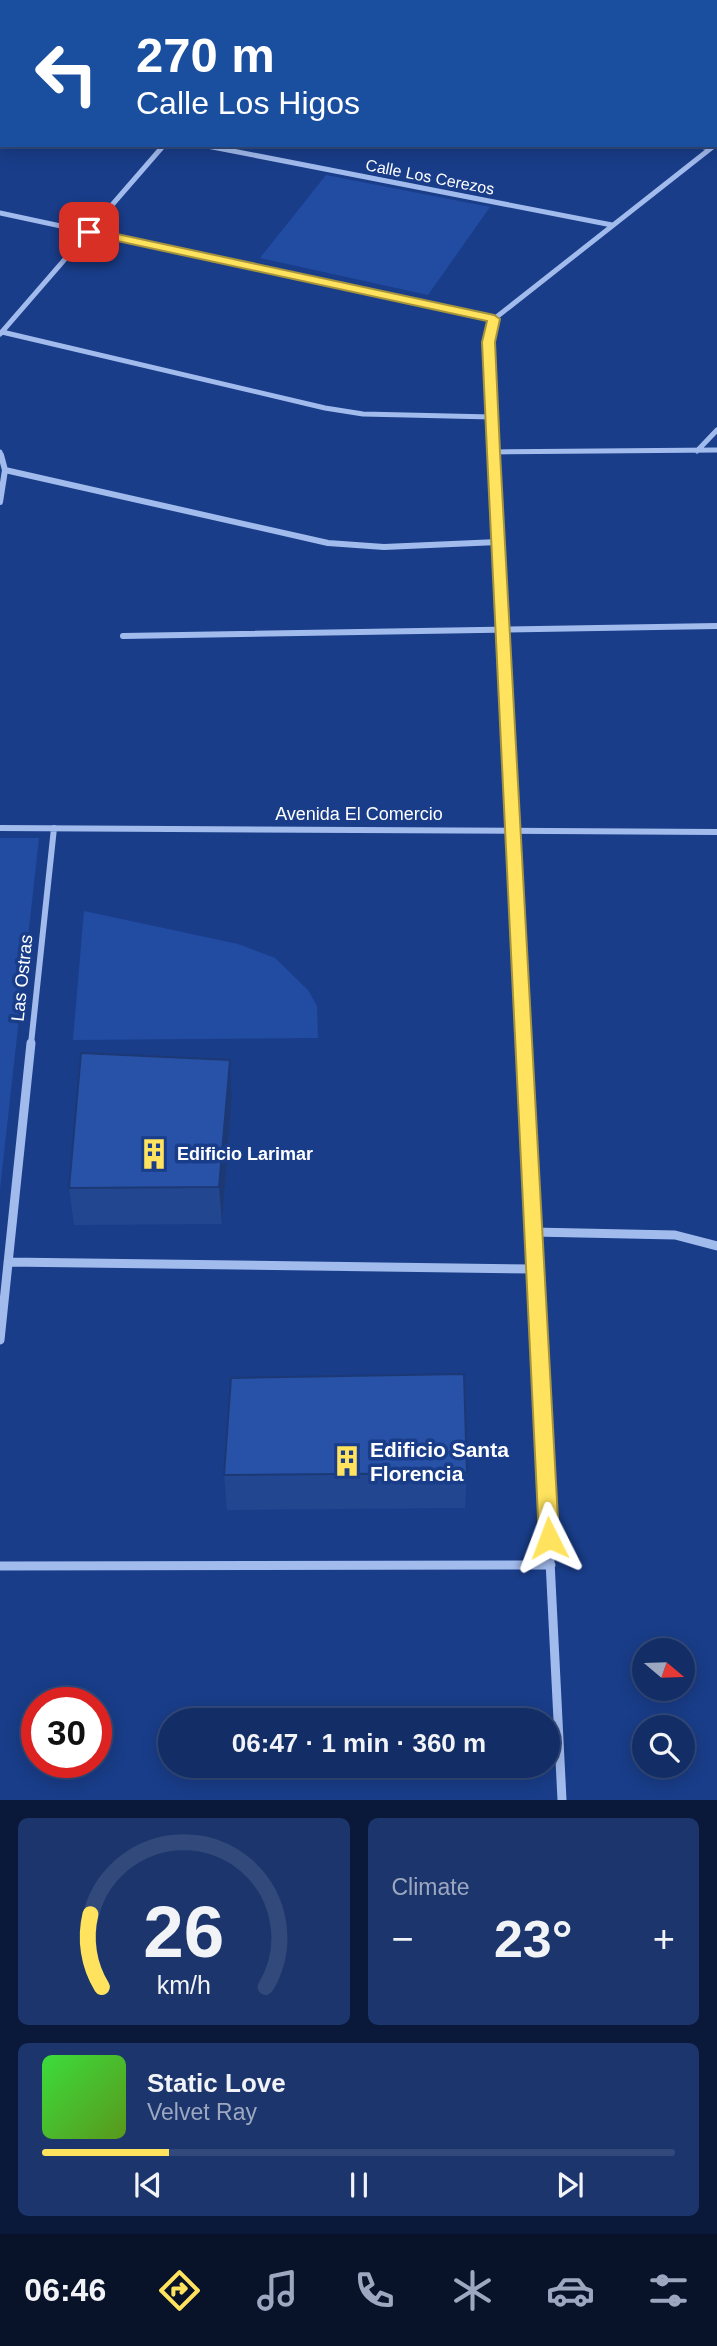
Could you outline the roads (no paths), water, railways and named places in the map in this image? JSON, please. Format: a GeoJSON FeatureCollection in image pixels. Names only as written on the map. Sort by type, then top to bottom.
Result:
{"type":"FeatureCollection","features":[{"type":"Feature","properties":{"kind":"street"},"geometry":{"type":"LineString","coordinates":[[162,147],[1,333],[325,408],[363,414],[492,416]]}},
{"type":"Feature","properties":{"kind":"street","name":"Calle Los Cerezos"},"geometry":{"type":"LineString","coordinates":[[212,147],[612,225]]}},
{"type":"Feature","properties":{"kind":"street"},"geometry":{"type":"LineString","coordinates":[[562,1800],[489,342],[494,319],[712,147]]}},
{"type":"Feature","properties":{"kind":"street"},"geometry":{"type":"LineString","coordinates":[[0,213],[494,319]]}},
{"type":"Feature","properties":{"kind":"street"},"geometry":{"type":"LineString","coordinates":[[697,450],[717,430]]}},
{"type":"Feature","properties":{"kind":"street"},"geometry":{"type":"LineString","coordinates":[[493,452],[717,450]]}},
{"type":"Feature","properties":{"kind":"street"},"geometry":{"type":"LineString","coordinates":[[0,452],[5,470],[0,502]]}},
{"type":"Feature","properties":{"kind":"street"},"geometry":{"type":"LineString","coordinates":[[5,470],[328,543],[384,547],[498,542]]}},
{"type":"Feature","properties":{"kind":"street"},"geometry":{"type":"LineString","coordinates":[[123,636],[717,626]]}},
{"type":"Feature","properties":{"kind":"street","name":"Avenida El Comercio"},"geometry":{"type":"LineString","coordinates":[[0,828],[717,832]]}},
{"type":"Feature","properties":{"kind":"street","name":"Las Ostras"},"geometry":{"type":"LineString","coordinates":[[0,1340],[54,828]]}},
{"type":"Feature","properties":{"kind":"street"},"geometry":{"type":"LineString","coordinates":[[533,1231],[675,1235],[717,1246]]}},
{"type":"Feature","properties":{"kind":"street"},"geometry":{"type":"LineString","coordinates":[[8,1262],[535,1269]]}},
{"type":"Feature","properties":{"kind":"street"},"geometry":{"type":"LineString","coordinates":[[0,1566],[551,1565]]}},
{"type":"Feature","properties":{"kind":"place","name":"Edificio Larimar"},"geometry":{"type":"Point","coordinates":[154,1154]}},
{"type":"Feature","properties":{"kind":"place","name":"Edificio Santa Florencia"},"geometry":{"type":"Point","coordinates":[347,1461]}}]}
